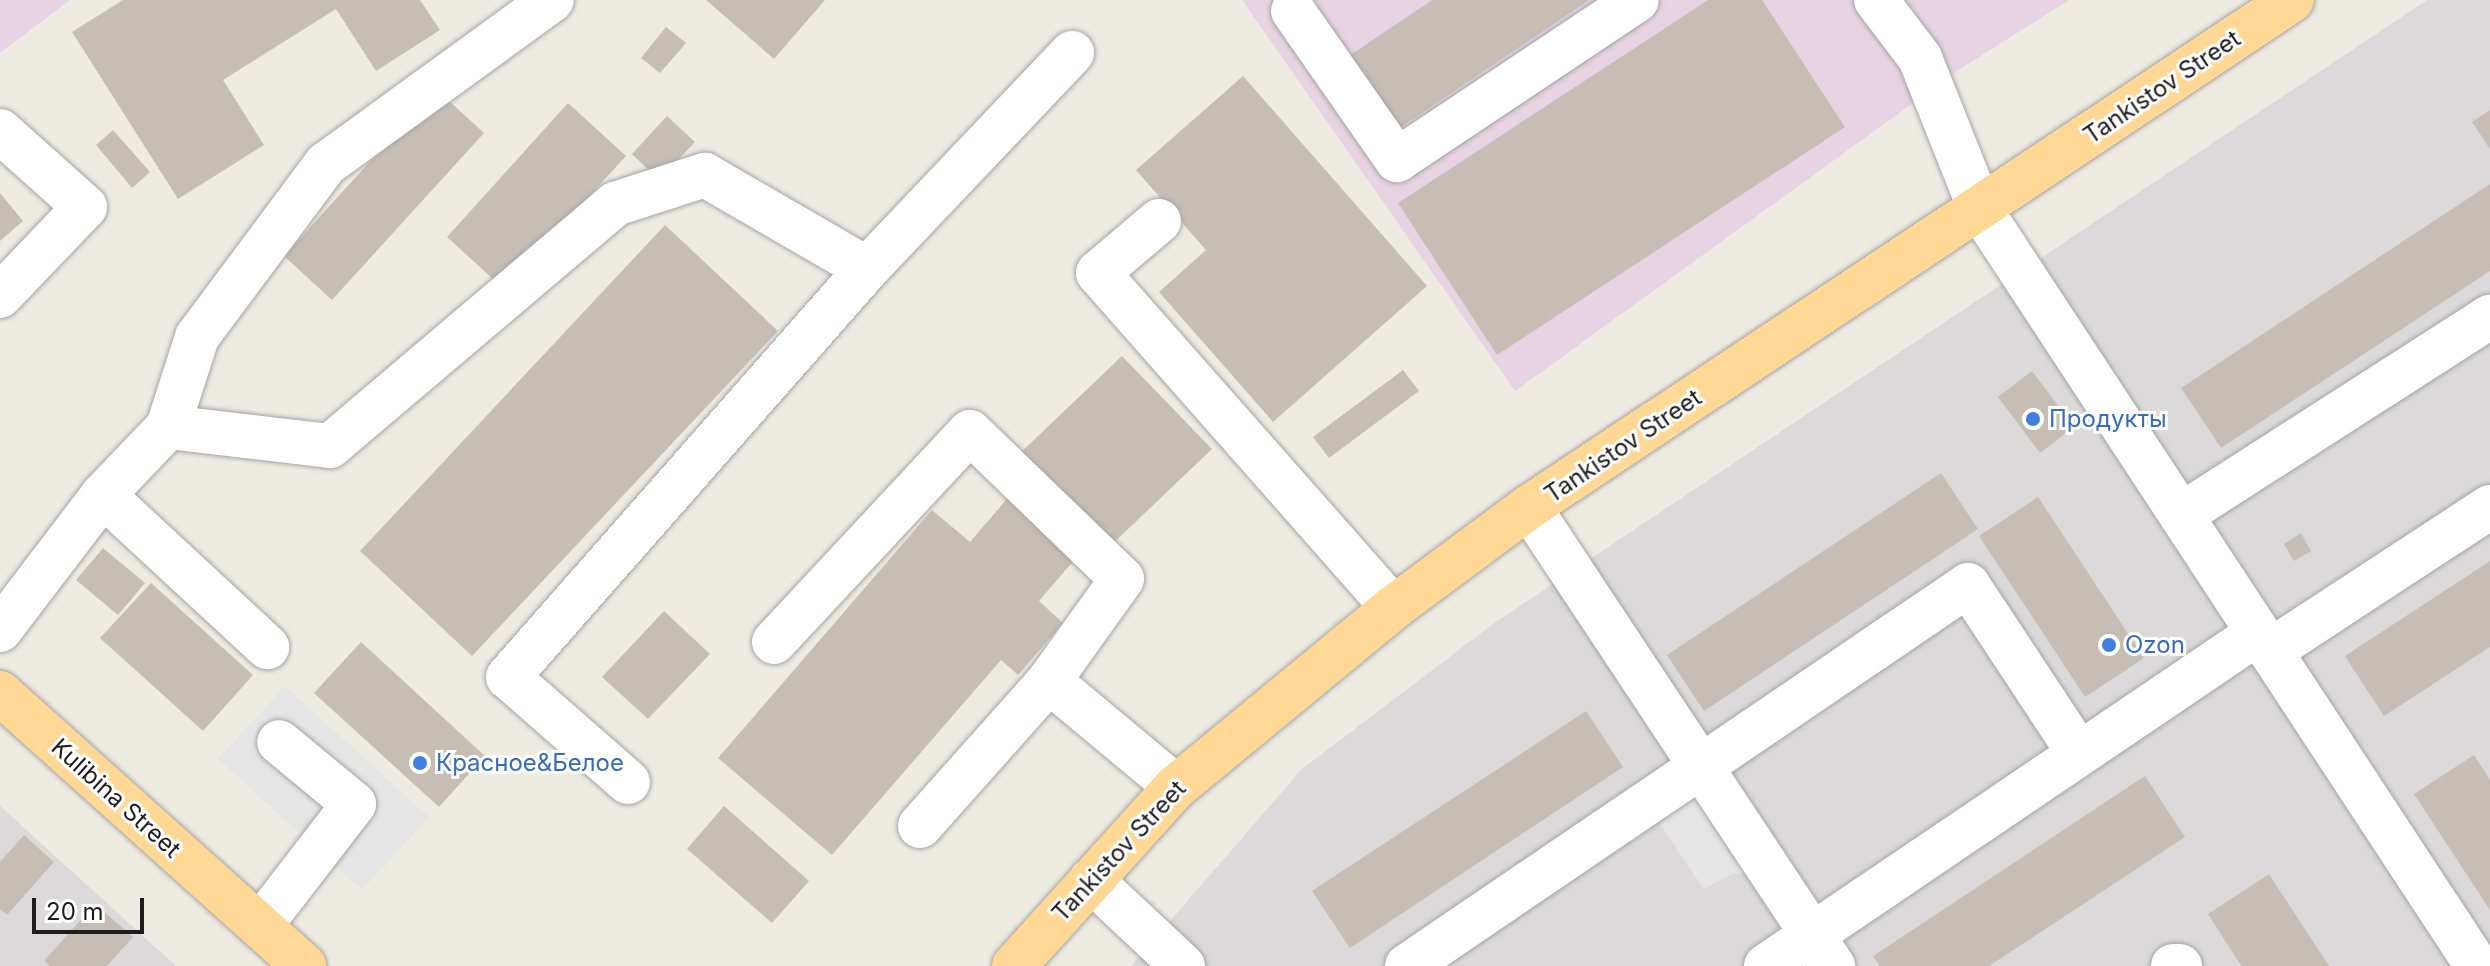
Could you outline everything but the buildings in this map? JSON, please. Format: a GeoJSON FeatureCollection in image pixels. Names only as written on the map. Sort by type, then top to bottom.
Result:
{"type":"FeatureCollection","features":[{"type":"Feature","properties":{"kind":"main road","name":"Tankistov Street"},"geometry":{"type":"LineString","coordinates":[[1014,966],[1176,787],[1393,608],[1529,507],[1980,209],[2276,5]]}},
{"type":"Feature","properties":{"kind":"main road","name":"Kulibina Street"},"geometry":{"type":"LineString","coordinates":[[0,693],[304,966]]}},
{"type":"Feature","properties":{"kind":"lane"},"geometry":{"type":"LineString","coordinates":[[0,630],[103,495],[168,427],[197,337],[326,164],[552,0]]}},
{"type":"Feature","properties":{"kind":"lane"},"geometry":{"type":"LineString","coordinates":[[1295,4],[1397,160],[1637,0]]}},
{"type":"Feature","properties":{"kind":"lane"},"geometry":{"type":"LineString","coordinates":[[1876,0],[1920,58],[1980,209],[2477,966]]}},
{"type":"Feature","properties":{"kind":"lane"},"geometry":{"type":"LineString","coordinates":[[628,782],[508,677],[867,269],[1072,53]]}},
{"type":"Feature","properties":{"kind":"lane"},"geometry":{"type":"LineString","coordinates":[[0,131],[85,207],[0,296]]}},
{"type":"Feature","properties":{"kind":"lane"},"geometry":{"type":"LineString","coordinates":[[168,427],[330,446],[615,204],[705,175],[867,269]]}},
{"type":"Feature","properties":{"kind":"lane"},"geometry":{"type":"LineString","coordinates":[[1159,221],[1098,273],[1393,608]]}},
{"type":"Feature","properties":{"kind":"lane"},"geometry":{"type":"LineString","coordinates":[[2181,515],[2490,317]]}},
{"type":"Feature","properties":{"kind":"lane"},"geometry":{"type":"LineString","coordinates":[[774,642],[970,432],[1122,579],[1049,681],[920,826]]}},
{"type":"Feature","properties":{"kind":"lane"},"geometry":{"type":"LineString","coordinates":[[103,495],[267,647]]}},
{"type":"Feature","properties":{"kind":"lane"},"geometry":{"type":"LineString","coordinates":[[1529,507],[1822,950]]}},
{"type":"Feature","properties":{"kind":"lane"},"geometry":{"type":"LineString","coordinates":[[1766,966],[1822,950],[2077,750],[2490,507]]}},
{"type":"Feature","properties":{"kind":"lane"},"geometry":{"type":"LineString","coordinates":[[1407,966],[1697,765],[1968,585],[2077,750]]}},
{"type":"Feature","properties":{"kind":"lane"},"geometry":{"type":"LineString","coordinates":[[1049,681],[1176,787]]}},
{"type":"Feature","properties":{"kind":"lane"},"geometry":{"type":"LineString","coordinates":[[260,926],[354,804],[279,742]]}},
{"type":"Feature","properties":{"kind":"lane"},"geometry":{"type":"LineString","coordinates":[[1091,880],[1183,966]]}},
{"type":"Feature","properties":{"kind":"lane"},"geometry":{"type":"LineString","coordinates":[[2173,966],[2180,966]]}},
{"type":"Feature","properties":{"kind":"shaded area"},"geometry":{"type":"Polygon","coordinates":[[[0,0],[70,0],[0,53],[0,0]]]}},
{"type":"Feature","properties":{"kind":"shaded area"},"geometry":{"type":"Polygon","coordinates":[[[1242,0],[2069,0],[1960,69],[1515,391],[1242,0]]]}},
{"type":"Feature","properties":{"kind":"shaded area"},"geometry":{"type":"Polygon","coordinates":[[[2427,0],[2490,0],[2490,966],[1131,966],[1302,769],[1493,624],[2427,0]]]}},
{"type":"Feature","properties":{"kind":"shaded area"},"geometry":{"type":"Polygon","coordinates":[[[285,686],[429,817],[362,890],[218,759],[285,686]]]}},
{"type":"Feature","properties":{"kind":"shaded area"},"geometry":{"type":"Polygon","coordinates":[[[1686,778],[1750,874],[1732,874],[1704,889],[1659,823],[1679,808],[1686,778]]]}},
{"type":"Feature","properties":{"kind":"shaded area"},"geometry":{"type":"Polygon","coordinates":[[[0,806],[176,966],[0,966],[0,806]]]}},
{"type":"Feature","properties":{"kind":"place","name":"Продукты"},"geometry":{"type":"Point","coordinates":[2033,419]}},
{"type":"Feature","properties":{"kind":"place","name":"Ozon"},"geometry":{"type":"Point","coordinates":[2109,645]}},
{"type":"Feature","properties":{"kind":"place","name":"Красное&Белое"},"geometry":{"type":"Point","coordinates":[420,763]}}]}
